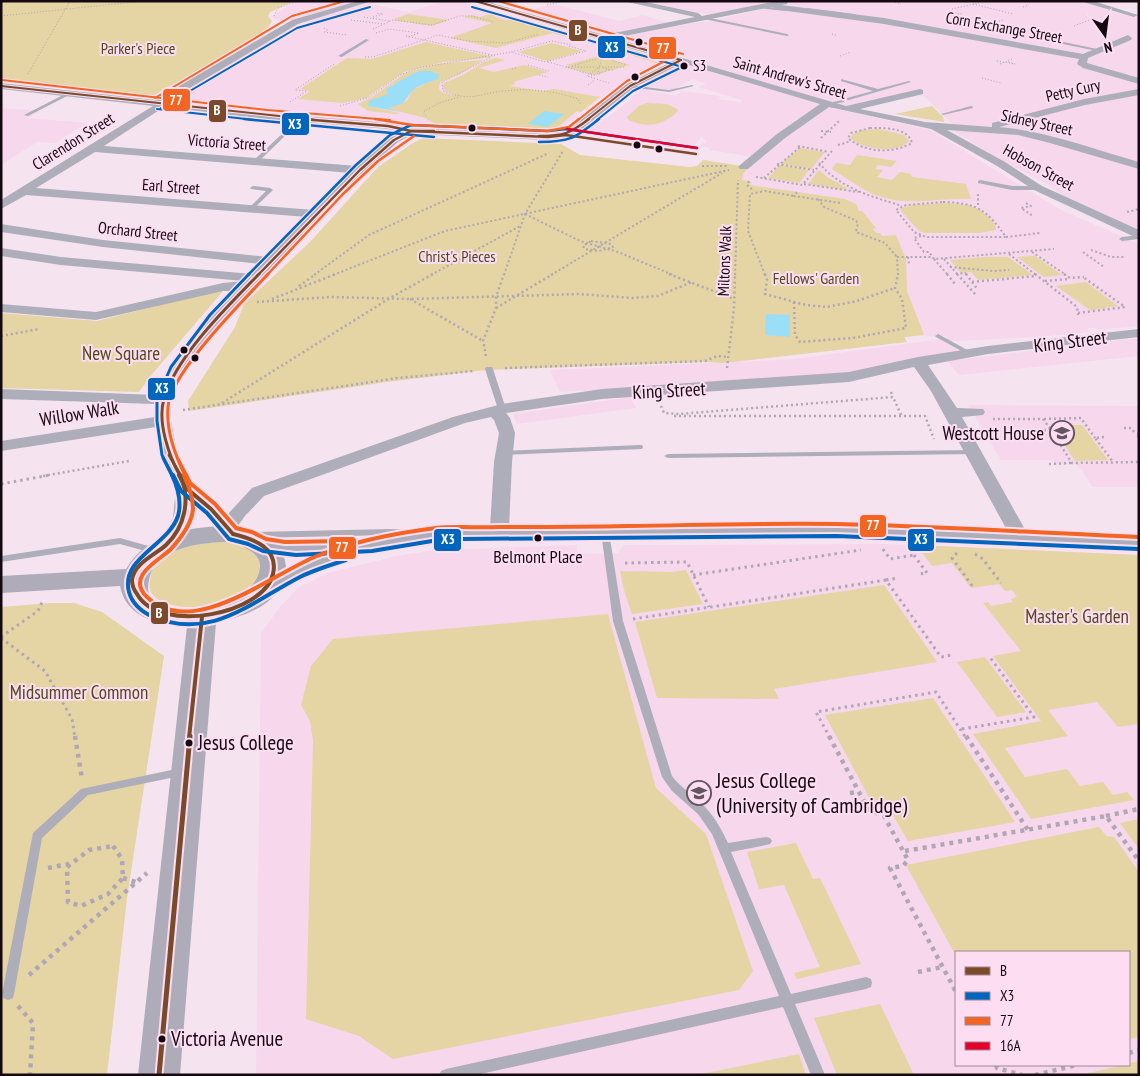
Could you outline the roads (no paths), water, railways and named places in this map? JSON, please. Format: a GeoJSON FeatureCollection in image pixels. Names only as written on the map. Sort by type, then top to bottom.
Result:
{"type":"FeatureCollection","features":[{"type":"Feature","properties":{"kind":"street"},"geometry":{"type":"LineString","coordinates":[[158,103],[295,22],[368,1]]}},
{"type":"Feature","properties":{"kind":"street","name":"Saint Andrew's Street"},"geometry":{"type":"LineString","coordinates":[[474,1],[828,104],[846,103],[925,125]]}},
{"type":"Feature","properties":{"kind":"street"},"geometry":{"type":"LineString","coordinates":[[627,1],[706,17]]}},
{"type":"Feature","properties":{"kind":"street"},"geometry":{"type":"LineString","coordinates":[[1084,1],[1134,15]]}},
{"type":"Feature","properties":{"kind":"street","name":"Corn Exchange Street"},"geometry":{"type":"LineString","coordinates":[[759,7],[772,4],[787,5],[1084,57]]}},
{"type":"Feature","properties":{"kind":"street"},"geometry":{"type":"LineString","coordinates":[[605,38],[759,7]]}},
{"type":"Feature","properties":{"kind":"street"},"geometry":{"type":"LineString","coordinates":[[1137,80],[1082,64],[1084,57],[1131,35],[1139,41]]}},
{"type":"Feature","properties":{"kind":"street"},"geometry":{"type":"LineString","coordinates":[[1,86],[67,95],[158,103],[266,116],[388,126],[411,131],[548,137],[566,135],[630,86],[681,60]]}},
{"type":"Feature","properties":{"kind":"street"},"geometry":{"type":"LineString","coordinates":[[846,103],[920,92]]}},
{"type":"Feature","properties":{"kind":"street","name":"Petty Cury"},"geometry":{"type":"LineString","coordinates":[[985,128],[1084,102],[1139,92]]}},
{"type":"Feature","properties":{"kind":"street","name":"Clarendon Street"},"geometry":{"type":"LineString","coordinates":[[1,205],[159,106],[158,103]]}},
{"type":"Feature","properties":{"kind":"street"},"geometry":{"type":"LineString","coordinates":[[744,167],[781,136],[828,104]]}},
{"type":"Feature","properties":{"kind":"street","name":"Sidney Street"},"geometry":{"type":"LineString","coordinates":[[925,125],[985,128],[1018,132],[1053,140],[1139,166]]}},
{"type":"Feature","properties":{"kind":"street","name":"Hobson Street"},"geometry":{"type":"LineString","coordinates":[[925,125],[940,128],[1038,188],[1139,236]]}},
{"type":"Feature","properties":{"kind":"street"},"geometry":{"type":"LineString","coordinates":[[260,593],[270,581],[275,568],[271,554],[241,536],[185,487],[168,453],[162,411],[176,371],[215,319],[360,170],[394,140],[411,131]]}},
{"type":"Feature","properties":{"kind":"street","name":"Victoria Street"},"geometry":{"type":"LineString","coordinates":[[91,148],[360,170]]}},
{"type":"Feature","properties":{"kind":"street","name":"Earl Street"},"geometry":{"type":"LineString","coordinates":[[23,191],[316,214]]}},
{"type":"Feature","properties":{"kind":"street","name":"Orchard Street"},"geometry":{"type":"LineString","coordinates":[[1,228],[52,238],[272,261]]}},
{"type":"Feature","properties":{"kind":"street"},"geometry":{"type":"LineString","coordinates":[[1,252],[60,261],[251,282]]}},
{"type":"Feature","properties":{"kind":"street"},"geometry":{"type":"LineString","coordinates":[[1,308],[96,316],[251,282]]}},
{"type":"Feature","properties":{"kind":"street","name":"King Street"},"geometry":{"type":"LineString","coordinates":[[241,536],[238,512],[258,492],[442,426],[498,410],[591,395],[839,378],[969,353],[1139,333]]}},
{"type":"Feature","properties":{"kind":"street"},"geometry":{"type":"LineString","coordinates":[[918,362],[939,392],[1021,538]]}},
{"type":"Feature","properties":{"kind":"street"},"geometry":{"type":"LineString","coordinates":[[1,394],[162,411]]}},
{"type":"Feature","properties":{"kind":"street"},"geometry":{"type":"LineString","coordinates":[[498,410],[507,433],[499,533]]}},
{"type":"Feature","properties":{"kind":"street","name":"Willow Walk"},"geometry":{"type":"LineString","coordinates":[[1,446],[162,411]]}},
{"type":"Feature","properties":{"kind":"street"},"geometry":{"type":"LineString","coordinates":[[953,416],[977,412]]}},
{"type":"Feature","properties":{"kind":"street"},"geometry":{"type":"LineString","coordinates":[[185,487],[185,512],[183,519],[161,548],[140,566],[134,577],[133,587],[137,599],[149,609],[167,616],[202,617],[220,613],[242,605],[305,567],[372,545]]}},
{"type":"Feature","properties":{"kind":"street"},"geometry":{"type":"LineString","coordinates":[[161,548],[202,535],[241,536],[296,549],[372,545],[437,534],[837,530],[1139,543]]}},
{"type":"Feature","properties":{"kind":"street"},"geometry":{"type":"LineString","coordinates":[[1,585],[134,577]]}},
{"type":"Feature","properties":{"kind":"street"},"geometry":{"type":"LineString","coordinates":[[159,1075],[186,771],[202,617]]}},
{"type":"Feature","properties":{"kind":"lane"},"geometry":{"type":"LineString","coordinates":[[759,7],[858,17]]}},
{"type":"Feature","properties":{"kind":"lane"},"geometry":{"type":"LineString","coordinates":[[706,17],[787,35]]}},
{"type":"Feature","properties":{"kind":"lane"},"geometry":{"type":"LineString","coordinates":[[1035,37],[1097,50]]}},
{"type":"Feature","properties":{"kind":"lane"},"geometry":{"type":"LineString","coordinates":[[340,56],[366,40]]}},
{"type":"Feature","properties":{"kind":"lane"},"geometry":{"type":"LineString","coordinates":[[843,80],[878,91]]}},
{"type":"Feature","properties":{"kind":"lane"},"geometry":{"type":"LineString","coordinates":[[846,103],[908,82]]}},
{"type":"Feature","properties":{"kind":"lane"},"geometry":{"type":"LineString","coordinates":[[630,86],[668,91],[692,86]]}},
{"type":"Feature","properties":{"kind":"lane"},"geometry":{"type":"LineString","coordinates":[[26,115],[67,95]]}},
{"type":"Feature","properties":{"kind":"lane"},"geometry":{"type":"LineString","coordinates":[[944,114],[971,107]]}},
{"type":"Feature","properties":{"kind":"lane"},"geometry":{"type":"LineString","coordinates":[[256,161],[284,135]]}},
{"type":"Feature","properties":{"kind":"lane"},"geometry":{"type":"LineString","coordinates":[[566,135],[696,154]]}},
{"type":"Feature","properties":{"kind":"lane"},"geometry":{"type":"LineString","coordinates":[[980,182],[1019,188],[1038,188]]}},
{"type":"Feature","properties":{"kind":"lane"},"geometry":{"type":"LineString","coordinates":[[251,209],[270,190],[253,188]]}},
{"type":"Feature","properties":{"kind":"lane"},"geometry":{"type":"LineString","coordinates":[[1122,239],[1139,236]]}},
{"type":"Feature","properties":{"kind":"lane"},"geometry":{"type":"LineString","coordinates":[[938,336],[969,353]]}},
{"type":"Feature","properties":{"kind":"lane"},"geometry":{"type":"LineString","coordinates":[[488,369],[498,410]]}},
{"type":"Feature","properties":{"kind":"lane"},"geometry":{"type":"LineString","coordinates":[[504,453],[639,446]]}},
{"type":"Feature","properties":{"kind":"lane"},"geometry":{"type":"LineString","coordinates":[[668,456],[972,452]]}},
{"type":"Feature","properties":{"kind":"lane"},"geometry":{"type":"LineString","coordinates":[[241,536],[390,532],[437,534]]}},
{"type":"Feature","properties":{"kind":"lane"},"geometry":{"type":"LineString","coordinates":[[605,532],[618,621],[667,776],[672,784],[710,820],[725,848],[818,1075]]}},
{"type":"Feature","properties":{"kind":"lane"},"geometry":{"type":"LineString","coordinates":[[1,560],[120,542],[161,548]]}},
{"type":"Feature","properties":{"kind":"lane"},"geometry":{"type":"LineString","coordinates":[[8,994],[36,836],[84,792],[186,771]]}},
{"type":"Feature","properties":{"kind":"lane"},"geometry":{"type":"LineString","coordinates":[[725,848],[766,841]]}},
{"type":"Feature","properties":{"kind":"lane"},"geometry":{"type":"LineString","coordinates":[[446,1075],[866,983]]}},
{"type":"Feature","properties":{"kind":"water"},"geometry":{"type":"Polygon","coordinates":[[[420,71],[431,71],[439,75],[438,79],[414,89],[400,104],[387,108],[400,112],[368,106],[369,101],[388,94],[386,90],[420,71]]]}},
{"type":"Feature","properties":{"kind":"water"},"geometry":{"type":"Polygon","coordinates":[[[544,111],[564,114],[548,127],[528,124],[544,111]]]}},
{"type":"Feature","properties":{"kind":"water"},"geometry":{"type":"Polygon","coordinates":[[[766,314],[790,315],[790,337],[765,335],[766,314]]]}},
{"type":"Feature","properties":{"kind":"place","name":"S3"},"geometry":{"type":"Point","coordinates":[684,66]}},
{"type":"Feature","properties":{"kind":"place","name":"Westcott House"},"geometry":{"type":"Point","coordinates":[1062,433]}},
{"type":"Feature","properties":{"kind":"place","name":"Belmont Place"},"geometry":{"type":"Point","coordinates":[538,538]}},
{"type":"Feature","properties":{"kind":"place","name":"Jesus College"},"geometry":{"type":"Point","coordinates":[189,743]}},
{"type":"Feature","properties":{"kind":"place","name":"Jesus College (University of Cambridge)"},"geometry":{"type":"Point","coordinates":[699,793]}},
{"type":"Feature","properties":{"kind":"place","name":"Victoria Avenue"},"geometry":{"type":"Point","coordinates":[162,1039]}},
{"type":"Feature","properties":{"kind":"park label","name":"Parker's Piece"},"geometry":{"type":"Point","coordinates":[138,48]}},
{"type":"Feature","properties":{"kind":"park label","name":"Christ's Pieces"},"geometry":{"type":"Point","coordinates":[457,256]}},
{"type":"Feature","properties":{"kind":"park label","name":"Fellows' Garden"},"geometry":{"type":"Point","coordinates":[816,278]}},
{"type":"Feature","properties":{"kind":"park label","name":"New Square"},"geometry":{"type":"Point","coordinates":[121,353]}},
{"type":"Feature","properties":{"kind":"park label","name":"Master's Garden"},"geometry":{"type":"Point","coordinates":[1077,616]}},
{"type":"Feature","properties":{"kind":"park label","name":"Midsummer Common"},"geometry":{"type":"Point","coordinates":[79,692]}}]}
